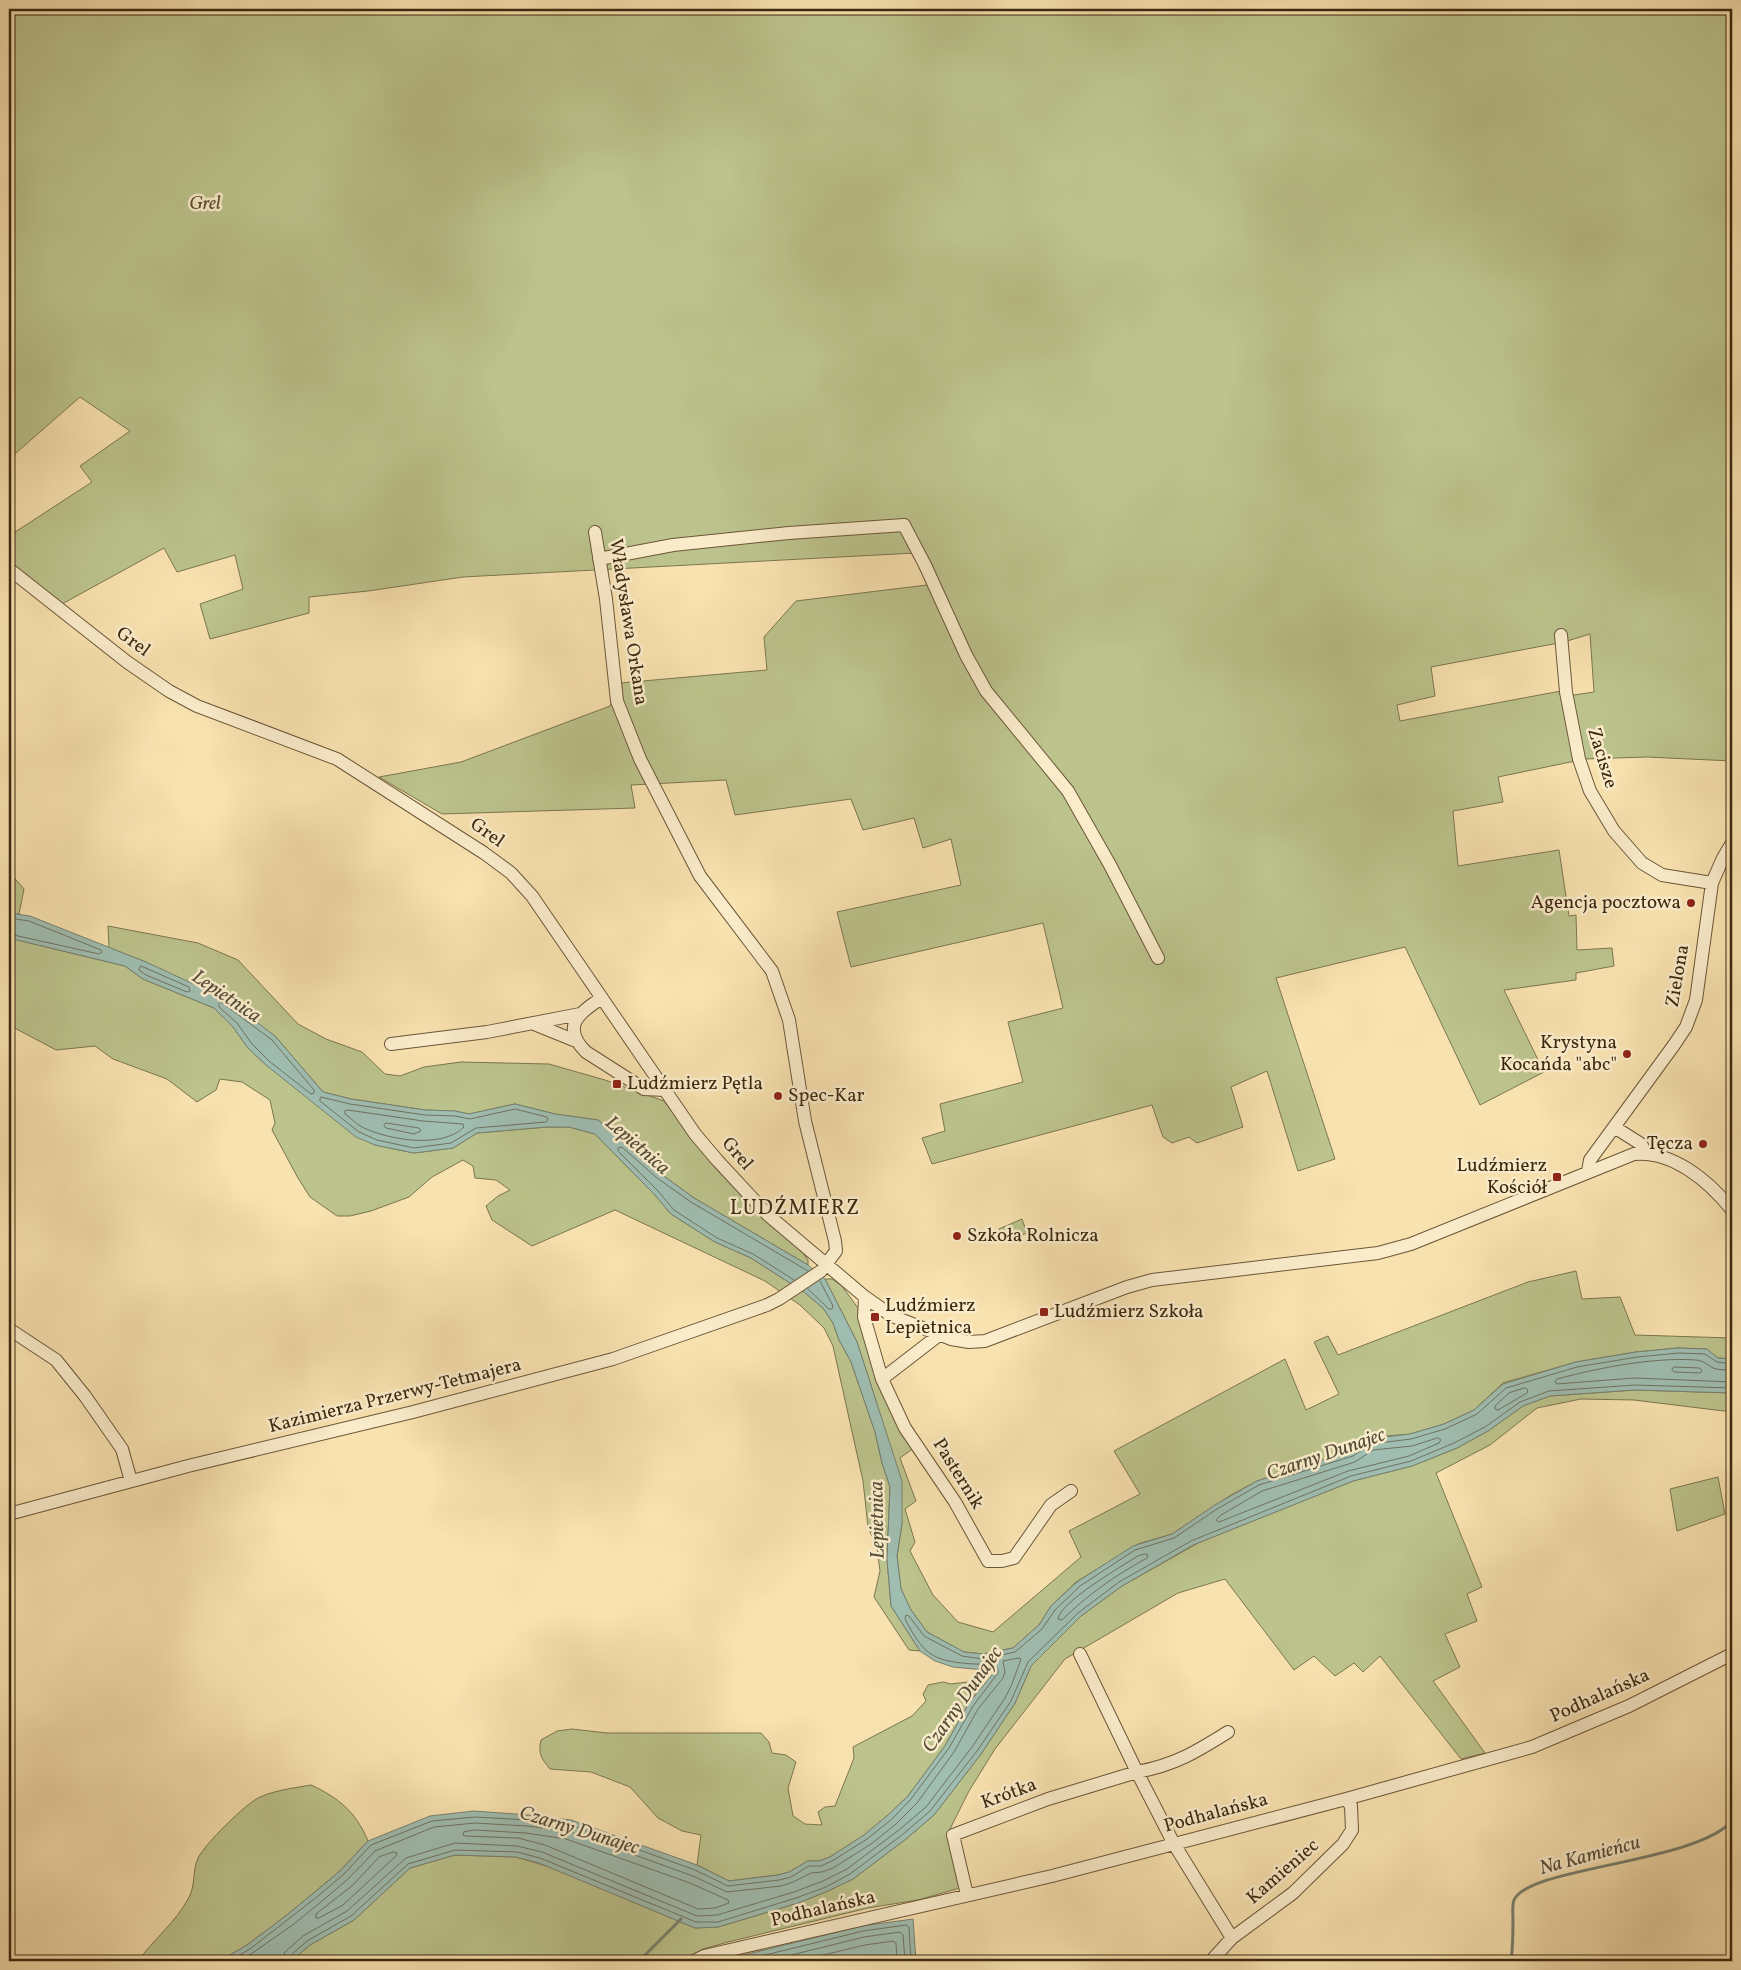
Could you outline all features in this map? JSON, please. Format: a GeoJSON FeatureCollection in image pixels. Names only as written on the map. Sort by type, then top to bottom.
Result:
{"type":"FeatureCollection","features":[{"type":"Feature","properties":{"kind":"street"},"geometry":{"type":"LineString","coordinates":[[599,559],[672,545],[789,533],[904,525],[925,565],[966,655],[986,691],[1068,791],[1110,865],[1158,958]]}},
{"type":"Feature","properties":{"kind":"street","name":"Władysława Orkana"},"geometry":{"type":"LineString","coordinates":[[594,532],[606,599],[617,701],[640,759],[700,876],[772,971],[789,1020],[805,1121],[836,1246],[836,1250],[823,1268]]}},
{"type":"Feature","properties":{"kind":"street","name":"Grel"},"geometry":{"type":"LineString","coordinates":[[9,569],[127,662],[169,691],[197,706],[337,758],[484,853],[511,873],[532,896],[695,1134],[745,1192],[823,1268]]}},
{"type":"Feature","properties":{"kind":"street","name":"Zacisze"},"geometry":{"type":"LineString","coordinates":[[1561,635],[1566,692],[1579,759],[1590,791],[1614,832],[1642,863],[1662,876],[1688,878],[1712,883]]}},
{"type":"Feature","properties":{"kind":"street","name":"Zielona"},"geometry":{"type":"LineString","coordinates":[[1588,1171],[1590,1160],[1674,1045],[1692,1013],[1696,1000],[1712,883],[1732,843]]}},
{"type":"Feature","properties":{"kind":"street"},"geometry":{"type":"LineString","coordinates":[[391,1044],[534,1024],[580,1014],[602,998]]}},
{"type":"Feature","properties":{"kind":"street"},"geometry":{"type":"LineString","coordinates":[[580,1014],[574,1025],[574,1036],[586,1052],[644,1089],[664,1090]]}},
{"type":"Feature","properties":{"kind":"street"},"geometry":{"type":"LineString","coordinates":[[534,1024],[576,1041]]}},
{"type":"Feature","properties":{"kind":"street"},"geometry":{"type":"LineString","coordinates":[[1614,1127],[1641,1144],[1646,1153]]}},
{"type":"Feature","properties":{"kind":"street"},"geometry":{"type":"LineString","coordinates":[[823,1268],[892,1316],[939,1335],[969,1342],[990,1340],[1127,1287],[1152,1280],[1378,1253],[1411,1244],[1623,1157],[1646,1153],[1666,1157],[1678,1163],[1715,1192],[1732,1210]]}},
{"type":"Feature","properties":{"kind":"street","name":"Kazimierza Przerwy-Tetmajera"},"geometry":{"type":"LineString","coordinates":[[9,1514],[413,1412],[613,1359],[767,1304],[784,1296],[823,1268]]}},
{"type":"Feature","properties":{"kind":"street","name":"Pasternik"},"geometry":{"type":"LineString","coordinates":[[865,1297],[864,1317],[882,1379],[905,1428],[955,1502],[988,1562],[1014,1558],[1051,1505],[1071,1491]]}},
{"type":"Feature","properties":{"kind":"street"},"geometry":{"type":"LineString","coordinates":[[9,1329],[56,1360],[85,1396],[122,1449],[131,1482]]}},
{"type":"Feature","properties":{"kind":"street"},"geometry":{"type":"LineString","coordinates":[[882,1379],[939,1335]]}},
{"type":"Feature","properties":{"kind":"street"},"geometry":{"type":"LineString","coordinates":[[1080,1654],[1174,1844],[1232,1938]]}},
{"type":"Feature","properties":{"kind":"street","name":"Podhalańska"},"geometry":{"type":"LineString","coordinates":[[694,1961],[704,1956],[1052,1876],[1346,1799],[1532,1747],[1629,1706],[1732,1654]]}},
{"type":"Feature","properties":{"kind":"street","name":"Krótka"},"geometry":{"type":"LineString","coordinates":[[967,1895],[953,1835],[1048,1799],[1137,1772],[1160,1768],[1187,1757],[1228,1732]]}},
{"type":"Feature","properties":{"kind":"street","name":"Kamieniec"},"geometry":{"type":"LineString","coordinates":[[1211,1961],[1232,1938],[1292,1893],[1343,1844],[1352,1830],[1351,1806],[1346,1799]]}},
{"type":"Feature","properties":{"kind":"green space"},"geometry":{"type":"Polygon","coordinates":[[[9,9],[1732,9],[1732,761],[1647,757],[1585,759],[1498,777],[1503,802],[1453,811],[1458,866],[1559,850],[1569,916],[1576,915],[1577,950],[1612,948],[1614,966],[1576,973],[1576,980],[1504,990],[1544,1072],[1480,1105],[1405,947],[1276,978],[1335,1159],[1298,1171],[1267,1071],[1231,1087],[1243,1127],[1197,1143],[1189,1137],[1172,1143],[1163,1137],[1152,1105],[932,1164],[922,1138],[945,1131],[940,1104],[1023,1082],[1008,1022],[1063,1008],[1043,923],[851,967],[837,912],[961,885],[951,839],[923,848],[914,818],[863,830],[851,799],[735,815],[726,780],[631,785],[635,808],[442,814],[379,777],[461,762],[610,706],[620,683],[767,670],[764,637],[796,601],[927,585],[915,553],[463,577],[368,591],[309,597],[309,613],[210,639],[200,604],[243,589],[235,555],[177,572],[164,548],[62,604],[24,574],[9,559],[9,536],[92,482],[80,466],[130,431],[80,397],[9,459],[9,407],[12,405],[9,400],[9,9]],[[1590,634],[1564,642],[1431,667],[1435,696],[1397,705],[1400,721],[1561,691],[1569,691],[1574,695],[1594,692],[1590,634]]]}},
{"type":"Feature","properties":{"kind":"green space"},"geometry":{"type":"Polygon","coordinates":[[[9,872],[24,889],[19,914],[9,913],[9,872]]]}},
{"type":"Feature","properties":{"kind":"green space"},"geometry":{"type":"Polygon","coordinates":[[[108,926],[198,943],[238,960],[298,1024],[326,1039],[362,1052],[385,1074],[400,1076],[424,1067],[461,1062],[549,1064],[605,1080],[664,1101],[715,1167],[761,1216],[803,1253],[808,1260],[808,1265],[694,1198],[661,1174],[598,1120],[555,1114],[515,1104],[469,1114],[455,1111],[425,1110],[351,1099],[323,1092],[275,1036],[146,962],[109,948],[108,926]]]}},
{"type":"Feature","properties":{"kind":"green space"},"geometry":{"type":"Polygon","coordinates":[[[9,938],[125,966],[143,979],[214,1008],[233,1027],[248,1048],[266,1065],[375,1145],[414,1153],[453,1148],[477,1133],[569,1127],[595,1134],[671,1214],[715,1242],[751,1258],[804,1292],[823,1308],[833,1323],[839,1340],[851,1362],[875,1432],[890,1487],[887,1559],[891,1606],[920,1651],[909,1650],[874,1597],[880,1571],[877,1548],[868,1527],[863,1481],[833,1346],[824,1328],[800,1305],[765,1281],[615,1210],[532,1246],[492,1220],[486,1206],[498,1196],[510,1190],[496,1180],[475,1178],[473,1166],[463,1160],[432,1177],[409,1197],[371,1211],[350,1216],[337,1216],[310,1197],[298,1178],[272,1130],[275,1123],[270,1100],[242,1082],[220,1079],[216,1090],[197,1102],[167,1079],[113,1059],[95,1046],[56,1050],[9,1025],[9,938]]]}},
{"type":"Feature","properties":{"kind":"green space"},"geometry":{"type":"Polygon","coordinates":[[[1022,1219],[1027,1233],[1011,1239],[1009,1235],[1002,1238],[999,1229],[1022,1219]]]}},
{"type":"Feature","properties":{"kind":"green space"},"geometry":{"type":"Polygon","coordinates":[[[1576,1271],[1582,1299],[1620,1297],[1635,1335],[1732,1338],[1732,1359],[1718,1358],[1706,1349],[1678,1348],[1636,1352],[1576,1362],[1503,1383],[1474,1410],[1444,1424],[1410,1434],[1375,1437],[1359,1444],[1351,1451],[1257,1481],[1231,1495],[1172,1534],[1138,1544],[1076,1582],[1051,1606],[1039,1625],[1013,1648],[983,1654],[964,1652],[927,1632],[911,1610],[901,1589],[897,1556],[902,1523],[877,1404],[857,1342],[825,1279],[832,1279],[842,1286],[858,1308],[914,1448],[900,1458],[916,1501],[905,1509],[915,1542],[910,1551],[933,1595],[958,1622],[993,1632],[1081,1557],[1069,1531],[1140,1494],[1114,1451],[1285,1359],[1306,1410],[1339,1394],[1314,1342],[1328,1336],[1338,1355],[1528,1282],[1576,1271]]]}},
{"type":"Feature","properties":{"kind":"green space"},"geometry":{"type":"Polygon","coordinates":[[[1635,1390],[1732,1393],[1732,1412],[1634,1400],[1581,1399],[1537,1408],[1490,1445],[1436,1473],[1482,1587],[1467,1594],[1477,1621],[1445,1634],[1460,1667],[1433,1681],[1485,1753],[1461,1759],[1380,1656],[1363,1672],[1354,1663],[1335,1676],[1314,1656],[1294,1670],[1225,1579],[1178,1593],[1065,1659],[995,1749],[969,1791],[947,1835],[960,1888],[918,1900],[868,1908],[728,1942],[703,1949],[681,1961],[291,1961],[310,1945],[354,1920],[410,1868],[455,1855],[516,1857],[553,1868],[695,1928],[718,1927],[798,1903],[828,1891],[853,1879],[934,1815],[981,1754],[1015,1703],[1031,1666],[1081,1616],[1122,1586],[1200,1542],[1353,1481],[1412,1466],[1457,1448],[1488,1431],[1523,1406],[1550,1396],[1635,1390]]]}},
{"type":"Feature","properties":{"kind":"green space"},"geometry":{"type":"Polygon","coordinates":[[[1718,1477],[1725,1514],[1677,1531],[1670,1489],[1718,1477]]]}},
{"type":"Feature","properties":{"kind":"green space"},"geometry":{"type":"Polygon","coordinates":[[[943,1682],[951,1684],[967,1682],[982,1685],[969,1703],[945,1746],[908,1796],[864,1835],[830,1857],[819,1861],[808,1861],[789,1872],[778,1875],[729,1881],[697,1865],[701,1835],[682,1831],[658,1818],[630,1787],[591,1772],[550,1769],[542,1759],[540,1752],[541,1740],[557,1731],[572,1729],[607,1733],[761,1733],[769,1742],[772,1753],[786,1755],[796,1762],[788,1788],[793,1816],[805,1824],[822,1825],[818,1812],[825,1807],[835,1806],[854,1758],[853,1747],[912,1716],[926,1701],[923,1694],[928,1685],[943,1682]]]}},
{"type":"Feature","properties":{"kind":"green space"},"geometry":{"type":"Polygon","coordinates":[[[311,1785],[330,1795],[346,1807],[358,1822],[368,1841],[340,1871],[247,1945],[220,1961],[138,1961],[183,1908],[192,1889],[198,1858],[226,1825],[260,1797],[311,1785]]]}},
{"type":"Feature","properties":{"kind":"water","name":"Czarny Dunajec"},"geometry":{"type":"Polygon","coordinates":[[[9,913],[30,916],[146,962],[226,999],[275,1036],[323,1092],[351,1099],[425,1110],[455,1111],[469,1114],[515,1104],[555,1114],[598,1120],[661,1174],[694,1198],[808,1265],[825,1279],[857,1342],[902,1481],[902,1523],[897,1556],[901,1589],[911,1610],[927,1632],[964,1652],[983,1654],[1013,1648],[1039,1625],[1051,1606],[1077,1582],[1133,1546],[1172,1534],[1215,1505],[1257,1481],[1351,1451],[1369,1439],[1410,1434],[1444,1424],[1474,1410],[1503,1384],[1576,1362],[1636,1352],[1678,1348],[1707,1349],[1718,1358],[1732,1359],[1732,1393],[1635,1390],[1550,1396],[1523,1406],[1488,1431],[1457,1448],[1412,1466],[1353,1481],[1193,1545],[1122,1586],[1081,1616],[1031,1666],[1015,1703],[981,1754],[934,1815],[853,1879],[798,1903],[718,1927],[695,1928],[539,1863],[516,1857],[455,1855],[410,1868],[354,1920],[310,1945],[291,1961],[220,1961],[247,1945],[287,1915],[340,1871],[368,1841],[430,1816],[474,1811],[571,1820],[697,1865],[729,1881],[778,1875],[789,1872],[808,1861],[819,1861],[830,1857],[864,1835],[908,1796],[945,1746],[969,1703],[995,1671],[953,1667],[935,1661],[920,1651],[891,1606],[887,1559],[890,1487],[875,1432],[851,1362],[839,1340],[833,1323],[823,1308],[804,1292],[751,1258],[715,1242],[671,1214],[595,1134],[569,1127],[477,1133],[453,1148],[414,1153],[375,1145],[356,1137],[266,1065],[248,1048],[233,1027],[214,1008],[143,979],[125,966],[9,938],[9,913]]]}},
{"type":"Feature","properties":{"kind":"water"},"geometry":{"type":"Polygon","coordinates":[[[913,1919],[916,1961],[727,1961],[740,1956],[862,1926],[913,1919]]]}},
{"type":"Feature","properties":{"kind":"waterway","name":"Na Kamieńcu"},"geometry":{"type":"LineString","coordinates":[[1511,1961],[1513,1902],[1526,1889],[1549,1880],[1684,1846],[1713,1835],[1732,1821]]}},
{"type":"Feature","properties":{"kind":"waterway"},"geometry":{"type":"LineString","coordinates":[[639,1961],[681,1919]]}},
{"type":"Feature","properties":{"kind":"place","name":"Agencja pocztowa"},"geometry":{"type":"Point","coordinates":[1691,903]}},
{"type":"Feature","properties":{"kind":"place","name":"Krystyna Kocańda \"abc\""},"geometry":{"type":"Point","coordinates":[1627,1054]}},
{"type":"Feature","properties":{"kind":"place","name":"Ludźmierz Pętla"},"geometry":{"type":"Point","coordinates":[617,1084]}},
{"type":"Feature","properties":{"kind":"place","name":"Spec-Kar"},"geometry":{"type":"Point","coordinates":[778,1096]}},
{"type":"Feature","properties":{"kind":"place","name":"Tęcza"},"geometry":{"type":"Point","coordinates":[1703,1144]}},
{"type":"Feature","properties":{"kind":"place","name":"Ludźmierz Kościół"},"geometry":{"type":"Point","coordinates":[1557,1177]}},
{"type":"Feature","properties":{"kind":"place","name":"Szkoła Rolnicza"},"geometry":{"type":"Point","coordinates":[957,1236]}},
{"type":"Feature","properties":{"kind":"place","name":"Ludźmierz Szkoła"},"geometry":{"type":"Point","coordinates":[1044,1312]}},
{"type":"Feature","properties":{"kind":"place","name":"Ludźmierz Lepietnica"},"geometry":{"type":"Point","coordinates":[875,1317]}},
{"type":"Feature","properties":{"kind":"district","name":"LUDŹMIERZ"},"geometry":{"type":"Point","coordinates":[795,1208]}},
{"type":"Feature","properties":{"kind":"water label","name":"Lepietnica"},"geometry":{"type":"Point","coordinates":[226,997]}},
{"type":"Feature","properties":{"kind":"water label","name":"Lepietnica"},"geometry":{"type":"Point","coordinates":[637,1146]}},
{"type":"Feature","properties":{"kind":"water label","name":"Lepietnica"},"geometry":{"type":"Point","coordinates":[878,1520]}}]}
